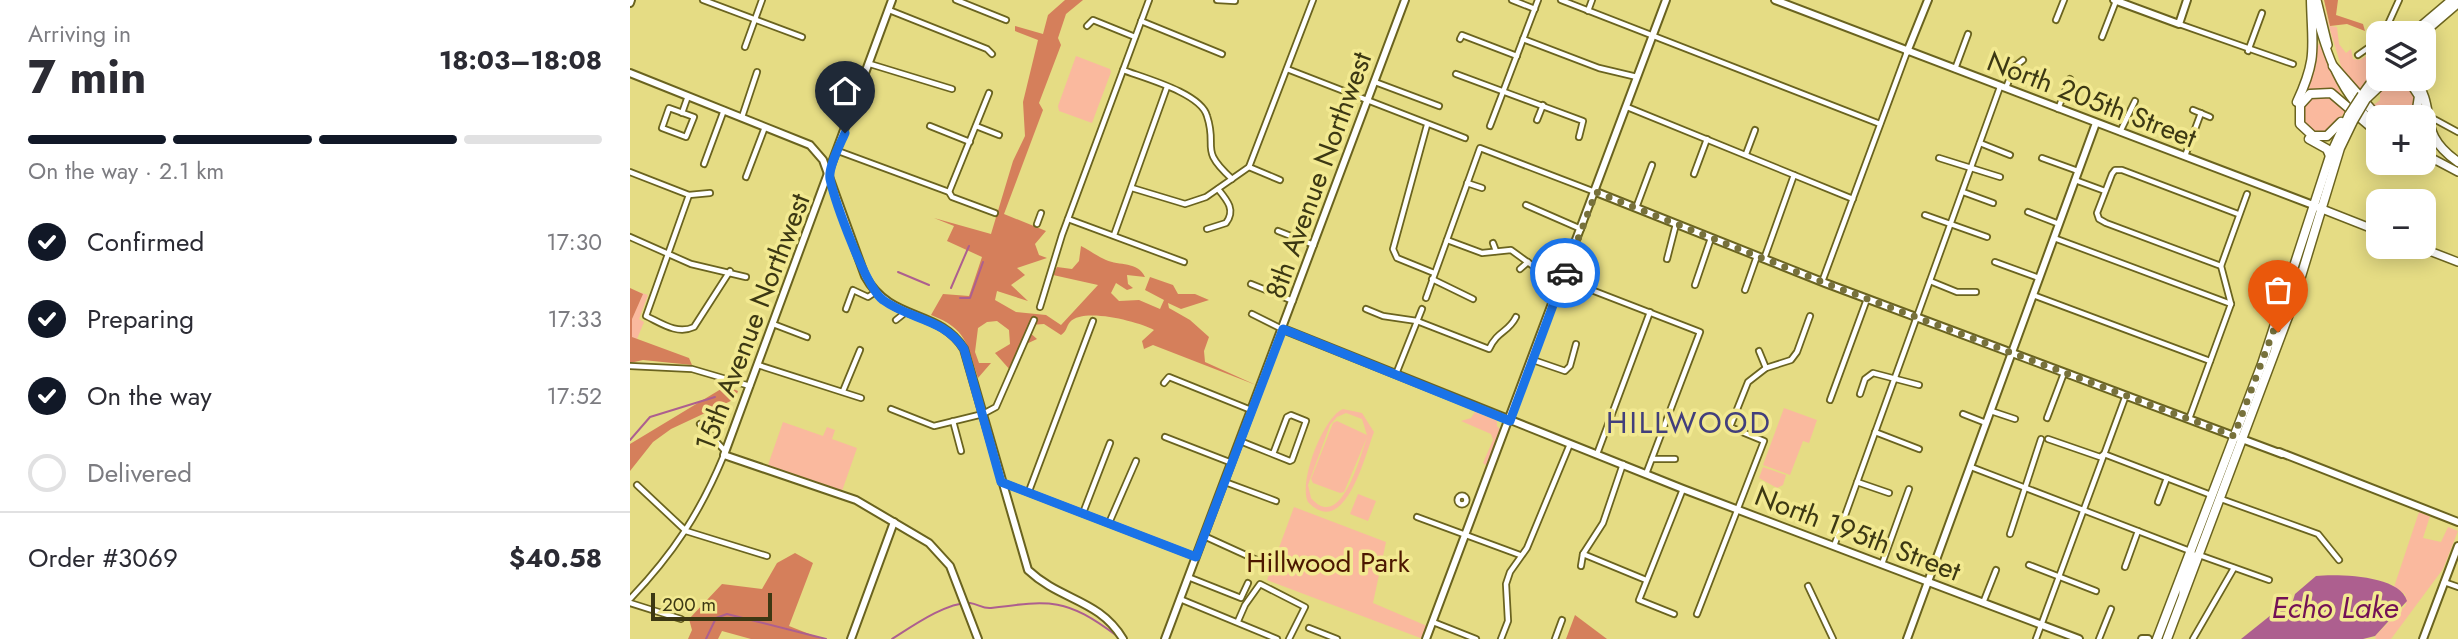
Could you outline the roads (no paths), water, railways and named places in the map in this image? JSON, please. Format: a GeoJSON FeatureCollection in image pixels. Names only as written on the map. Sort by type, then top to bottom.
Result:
{"type":"FeatureCollection","features":[{"type":"Feature","properties":{"kind":"highway"},"geometry":{"type":"LineString","coordinates":[[2311,0],[2314,63],[2295,106],[2294,119],[2302,136],[2327,149],[2330,156]]}},
{"type":"Feature","properties":{"kind":"highway"},"geometry":{"type":"LineString","coordinates":[[2436,21],[2455,1]]}},
{"type":"Feature","properties":{"kind":"highway"},"geometry":{"type":"LineString","coordinates":[[2429,21],[2455,1]]}},
{"type":"Feature","properties":{"kind":"highway"},"geometry":{"type":"LineString","coordinates":[[2333,66],[2367,105]]}},
{"type":"Feature","properties":{"kind":"highway"},"geometry":{"type":"LineString","coordinates":[[2351,118],[2332,132],[2317,137],[2303,129],[2298,117],[2300,105],[2306,97],[2325,91],[2336,96],[2366,122]]}},
{"type":"Feature","properties":{"kind":"highway"},"geometry":{"type":"LineString","coordinates":[[2238,437],[2276,350],[2330,156],[2368,91]]}},
{"type":"Feature","properties":{"kind":"highway"},"geometry":{"type":"LineString","coordinates":[[2364,97],[2369,91]]}},
{"type":"Feature","properties":{"kind":"highway"},"geometry":{"type":"LineString","coordinates":[[2364,97],[2372,91]]}},
{"type":"Feature","properties":{"kind":"highway"},"geometry":{"type":"LineString","coordinates":[[2421,91],[2428,129],[2434,141],[2458,162]]}},
{"type":"Feature","properties":{"kind":"highway"},"geometry":{"type":"LineString","coordinates":[[2157,639],[2194,553],[2238,437],[2317,207],[2351,118]]}},
{"type":"Feature","properties":{"kind":"highway"},"geometry":{"type":"LineString","coordinates":[[2167,639],[2183,595],[2204,513],[2216,496]]}},
{"type":"Feature","properties":{"kind":"main road"},"geometry":{"type":"LineString","coordinates":[[2311,0],[2333,66],[2353,102],[2366,114]]}},
{"type":"Feature","properties":{"kind":"main road"},"geometry":{"type":"LineString","coordinates":[[2317,0],[2328,53]]}},
{"type":"Feature","properties":{"kind":"main road"},"geometry":{"type":"LineString","coordinates":[[2436,160],[2458,172]]}},
{"type":"Feature","properties":{"kind":"main road","name":"North 205th Street"},"geometry":{"type":"LineString","coordinates":[[2317,207],[2366,226]]}},
{"type":"Feature","properties":{"kind":"main road"},"geometry":{"type":"LineString","coordinates":[[2436,254],[2458,262]]}},
{"type":"Feature","properties":{"kind":"main road"},"geometry":{"type":"LineString","coordinates":[[2276,324],[2276,350]]}},
{"type":"Feature","properties":{"kind":"street"},"geometry":{"type":"LineString","coordinates":[[703,0],[802,37]]}},
{"type":"Feature","properties":{"kind":"street"},"geometry":{"type":"LineString","coordinates":[[745,47],[762,0]]}},
{"type":"Feature","properties":{"kind":"street","name":"15th Avenue Northwest"},"geometry":{"type":"LineString","coordinates":[[630,601],[686,531],[707,495],[819,205],[892,0]]}},
{"type":"Feature","properties":{"kind":"street"},"geometry":{"type":"LineString","coordinates":[[956,0],[1006,20]]}},
{"type":"Feature","properties":{"kind":"street"},"geometry":{"type":"LineString","coordinates":[[1040,307],[1068,219],[1149,0]]}},
{"type":"Feature","properties":{"kind":"street"},"geometry":{"type":"LineString","coordinates":[[1217,0],[1235,1]]}},
{"type":"Feature","properties":{"kind":"street"},"geometry":{"type":"LineString","coordinates":[[1132,188],[1185,204],[1218,190],[1249,167],[1313,0]]}},
{"type":"Feature","properties":{"kind":"street","name":"8th Avenue Northwest"},"geometry":{"type":"LineString","coordinates":[[1165,639],[1405,0]]}},
{"type":"Feature","properties":{"kind":"street"},"geometry":{"type":"LineString","coordinates":[[1512,0],[1535,9]]}},
{"type":"Feature","properties":{"kind":"street"},"geometry":{"type":"LineString","coordinates":[[1490,126],[1538,0]]}},
{"type":"Feature","properties":{"kind":"street"},"geometry":{"type":"LineString","coordinates":[[1561,0],[1880,124]]}},
{"type":"Feature","properties":{"kind":"street"},"geometry":{"type":"LineString","coordinates":[[1588,11],[1592,0]]}},
{"type":"Feature","properties":{"kind":"street"},"geometry":{"type":"LineString","coordinates":[[1426,639],[1666,0]]}},
{"type":"Feature","properties":{"kind":"street","name":"North 205th Street"},"geometry":{"type":"LineString","coordinates":[[1775,0],[2317,207]]}},
{"type":"Feature","properties":{"kind":"street"},"geometry":{"type":"LineString","coordinates":[[1822,282],[1928,0]]}},
{"type":"Feature","properties":{"kind":"street"},"geometry":{"type":"LineString","coordinates":[[2056,20],[2064,0]]}},
{"type":"Feature","properties":{"kind":"street"},"geometry":{"type":"LineString","coordinates":[[2102,37],[2115,0],[2248,51],[2293,64]]}},
{"type":"Feature","properties":{"kind":"street"},"geometry":{"type":"LineString","coordinates":[[2179,24],[2187,0]]}},
{"type":"Feature","properties":{"kind":"street"},"geometry":{"type":"LineString","coordinates":[[2389,21],[2399,0]]}},
{"type":"Feature","properties":{"kind":"street"},"geometry":{"type":"LineString","coordinates":[[889,10],[988,49],[992,54]]}},
{"type":"Feature","properties":{"kind":"street"},"geometry":{"type":"LineString","coordinates":[[2248,51],[2262,13]]}},
{"type":"Feature","properties":{"kind":"street"},"geometry":{"type":"LineString","coordinates":[[1087,26],[1093,20],[1135,37]]}},
{"type":"Feature","properties":{"kind":"street"},"geometry":{"type":"LineString","coordinates":[[1141,21],[1222,54]]}},
{"type":"Feature","properties":{"kind":"street"},"geometry":{"type":"LineString","coordinates":[[1954,69],[1968,34]]}},
{"type":"Feature","properties":{"kind":"street"},"geometry":{"type":"LineString","coordinates":[[1460,39],[1462,35],[1517,56]]}},
{"type":"Feature","properties":{"kind":"street"},"geometry":{"type":"LineString","coordinates":[[1523,39],[1599,68],[1637,77]]}},
{"type":"Feature","properties":{"kind":"street"},"geometry":{"type":"LineString","coordinates":[[2358,55],[2366,49]]}},
{"type":"Feature","properties":{"kind":"street"},"geometry":{"type":"LineString","coordinates":[[1834,546],[1980,144],[2003,88],[2014,67],[2023,60]]}},
{"type":"Feature","properties":{"kind":"street"},"geometry":{"type":"LineString","coordinates":[[870,64],[952,89]]}},
{"type":"Feature","properties":{"kind":"street"},"geometry":{"type":"LineString","coordinates":[[1287,69],[1465,138]]}},
{"type":"Feature","properties":{"kind":"street"},"geometry":{"type":"LineString","coordinates":[[1123,70],[1192,97],[1208,116],[1211,155],[1232,179]]}},
{"type":"Feature","properties":{"kind":"street"},"geometry":{"type":"LineString","coordinates":[[742,117],[758,72]]}},
{"type":"Feature","properties":{"kind":"street"},"geometry":{"type":"LineString","coordinates":[[630,73],[810,145],[823,160],[865,276],[874,293],[897,308],[940,325],[958,340],[964,349],[1028,570],[1046,587],[1100,611],[1123,639]]}},
{"type":"Feature","properties":{"kind":"street"},"geometry":{"type":"LineString","coordinates":[[1457,74],[1583,121],[1580,137]]}},
{"type":"Feature","properties":{"kind":"street"},"geometry":{"type":"LineString","coordinates":[[2058,109],[2070,79]]}},
{"type":"Feature","properties":{"kind":"street"},"geometry":{"type":"LineString","coordinates":[[1375,82],[1439,106]]}},
{"type":"Feature","properties":{"kind":"street"},"geometry":{"type":"LineString","coordinates":[[1114,235],[1167,88]]}},
{"type":"Feature","properties":{"kind":"street"},"geometry":{"type":"LineString","coordinates":[[949,192],[989,93]]}},
{"type":"Feature","properties":{"kind":"street"},"geometry":{"type":"LineString","coordinates":[[682,113],[688,96]]}},
{"type":"Feature","properties":{"kind":"street"},"geometry":{"type":"LineString","coordinates":[[2120,132],[2135,101]]}},
{"type":"Feature","properties":{"kind":"street"},"geometry":{"type":"LineString","coordinates":[[1537,120],[1543,105]]}},
{"type":"Feature","properties":{"kind":"street"},"geometry":{"type":"LineString","coordinates":[[1627,107],[1853,199]]}},
{"type":"Feature","properties":{"kind":"street"},"geometry":{"type":"LineString","coordinates":[[669,108],[682,113],[694,117],[686,137],[662,128],[669,108]]}},
{"type":"Feature","properties":{"kind":"street"},"geometry":{"type":"LineString","coordinates":[[704,164],[724,110]]}},
{"type":"Feature","properties":{"kind":"street"},"geometry":{"type":"LineString","coordinates":[[2193,110],[2210,117]]}},
{"type":"Feature","properties":{"kind":"street"},"geometry":{"type":"LineString","coordinates":[[2185,157],[2201,113]]}},
{"type":"Feature","properties":{"kind":"street"},"geometry":{"type":"LineString","coordinates":[[2436,120],[2458,132]]}},
{"type":"Feature","properties":{"kind":"street"},"geometry":{"type":"LineString","coordinates":[[1907,639],[2096,123]]}},
{"type":"Feature","properties":{"kind":"street"},"geometry":{"type":"LineString","coordinates":[[1427,125],[1394,254],[1434,273]]}},
{"type":"Feature","properties":{"kind":"street"},"geometry":{"type":"LineString","coordinates":[[746,177],[766,126]]}},
{"type":"Feature","properties":{"kind":"street"},"geometry":{"type":"LineString","coordinates":[[930,126],[970,142]]}},
{"type":"Feature","properties":{"kind":"street"},"geometry":{"type":"LineString","coordinates":[[976,126],[999,135]]}},
{"type":"Feature","properties":{"kind":"street"},"geometry":{"type":"LineString","coordinates":[[1746,154],[1755,130]]}},
{"type":"Feature","properties":{"kind":"street"},"geometry":{"type":"LineString","coordinates":[[1694,174],[1707,138]]}},
{"type":"Feature","properties":{"kind":"street"},"geometry":{"type":"LineString","coordinates":[[1980,144],[2010,155]]}},
{"type":"Feature","properties":{"kind":"street"},"geometry":{"type":"LineString","coordinates":[[1426,298],[1480,148],[1822,282],[2458,522]]}},
{"type":"Feature","properties":{"kind":"street"},"geometry":{"type":"LineString","coordinates":[[823,160],[838,152],[949,192],[952,197],[995,213]]}},
{"type":"Feature","properties":{"kind":"street"},"geometry":{"type":"LineString","coordinates":[[1940,158],[2000,177]]}},
{"type":"Feature","properties":{"kind":"street"},"geometry":{"type":"LineString","coordinates":[[2042,158],[2078,171]]}},
{"type":"Feature","properties":{"kind":"street"},"geometry":{"type":"LineString","coordinates":[[1636,208],[1652,165]]}},
{"type":"Feature","properties":{"kind":"street"},"geometry":{"type":"LineString","coordinates":[[1249,167],[1280,180]]}},
{"type":"Feature","properties":{"kind":"street"},"geometry":{"type":"LineString","coordinates":[[2221,266],[2099,219],[2097,213],[2115,170],[2122,170],[2238,214]]}},
{"type":"Feature","properties":{"kind":"street"},"geometry":{"type":"LineString","coordinates":[[630,172],[689,195],[710,193]]}},
{"type":"Feature","properties":{"kind":"street"},"geometry":{"type":"LineString","coordinates":[[1745,290],[1794,175]]}},
{"type":"Feature","properties":{"kind":"street"},"geometry":{"type":"LineString","coordinates":[[2075,180],[2105,191]]}},
{"type":"Feature","properties":{"kind":"street"},"geometry":{"type":"LineString","coordinates":[[1467,183],[1482,188]]}},
{"type":"Feature","properties":{"kind":"street"},"geometry":{"type":"LineString","coordinates":[[1207,229],[1226,223],[1231,215],[1230,207],[1218,190]]}},
{"type":"Feature","properties":{"kind":"street"},"geometry":{"type":"LineString","coordinates":[[1963,192],[1993,203]]}},
{"type":"Feature","properties":{"kind":"street"},"geometry":{"type":"LineString","coordinates":[[2189,419],[2231,304],[2221,266],[2247,194]]}},
{"type":"Feature","properties":{"kind":"street"},"geometry":{"type":"LineString","coordinates":[[689,195],[646,316],[678,331],[694,327],[730,271]]}},
{"type":"Feature","properties":{"kind":"street"},"geometry":{"type":"LineString","coordinates":[[819,205],[838,199]]}},
{"type":"Feature","properties":{"kind":"street"},"geometry":{"type":"LineString","coordinates":[[1526,205],[1581,230]]}},
{"type":"Feature","properties":{"kind":"street"},"geometry":{"type":"LineString","coordinates":[[2028,212],[2059,224]]}},
{"type":"Feature","properties":{"kind":"street"},"geometry":{"type":"LineString","coordinates":[[1037,224],[1041,213]]}},
{"type":"Feature","properties":{"kind":"street"},"geometry":{"type":"LineString","coordinates":[[1925,215],[1987,237]]}},
{"type":"Feature","properties":{"kind":"street"},"geometry":{"type":"LineString","coordinates":[[1068,219],[1184,262]]}},
{"type":"Feature","properties":{"kind":"street"},"geometry":{"type":"LineString","coordinates":[[1667,259],[1676,224]]}},
{"type":"Feature","properties":{"kind":"street"},"geometry":{"type":"LineString","coordinates":[[1278,231],[1314,245]]}},
{"type":"Feature","properties":{"kind":"street"},"geometry":{"type":"LineString","coordinates":[[630,237],[691,264],[730,271],[746,277]]}},
{"type":"Feature","properties":{"kind":"street"},"geometry":{"type":"LineString","coordinates":[[1695,285],[1711,238]]}},
{"type":"Feature","properties":{"kind":"street"},"geometry":{"type":"LineString","coordinates":[[2054,238],[2231,304]]}},
{"type":"Feature","properties":{"kind":"street"},"geometry":{"type":"LineString","coordinates":[[1447,240],[1482,253],[1511,250],[1528,262],[1563,279],[1700,332],[1646,474]]}},
{"type":"Feature","properties":{"kind":"street"},"geometry":{"type":"LineString","coordinates":[[1493,243],[1496,251]]}},
{"type":"Feature","properties":{"kind":"street"},"geometry":{"type":"LineString","coordinates":[[1520,269],[1528,262]]}},
{"type":"Feature","properties":{"kind":"street"},"geometry":{"type":"LineString","coordinates":[[1995,262],[2039,278]]}},
{"type":"Feature","properties":{"kind":"street"},"geometry":{"type":"LineString","coordinates":[[1432,279],[1473,299]]}},
{"type":"Feature","properties":{"kind":"street"},"geometry":{"type":"LineString","coordinates":[[1930,281],[1957,292],[1976,292]]}},
{"type":"Feature","properties":{"kind":"street"},"geometry":{"type":"LineString","coordinates":[[1251,284],[1294,301]]}},
{"type":"Feature","properties":{"kind":"street"},"geometry":{"type":"LineString","coordinates":[[846,309],[853,290],[868,297],[874,293]]}},
{"type":"Feature","properties":{"kind":"street"},"geometry":{"type":"LineString","coordinates":[[2033,295],[2210,361]]}},
{"type":"Feature","properties":{"kind":"street"},"geometry":{"type":"LineString","coordinates":[[1830,400],[1867,299]]}},
{"type":"Feature","properties":{"kind":"street"},"geometry":{"type":"LineString","coordinates":[[897,308],[896,320],[906,312]]}},
{"type":"Feature","properties":{"kind":"street"},"geometry":{"type":"LineString","coordinates":[[1366,309],[1383,316],[1417,321],[1489,349],[1496,336],[1511,327],[1516,317]]}},
{"type":"Feature","properties":{"kind":"street"},"geometry":{"type":"LineString","coordinates":[[1396,374],[1422,309]]}},
{"type":"Feature","properties":{"kind":"street"},"geometry":{"type":"LineString","coordinates":[[1597,454],[1650,312]]}},
{"type":"Feature","properties":{"kind":"street"},"geometry":{"type":"LineString","coordinates":[[1252,314],[1283,329]]}},
{"type":"Feature","properties":{"kind":"street"},"geometry":{"type":"LineString","coordinates":[[1697,614],[1764,441],[1730,427],[1748,382],[1766,368],[1783,364],[1797,352],[1810,316]]}},
{"type":"Feature","properties":{"kind":"street"},"geometry":{"type":"LineString","coordinates":[[891,410],[934,426],[983,414],[1000,401],[1034,320]]}},
{"type":"Feature","properties":{"kind":"street"},"geometry":{"type":"LineString","coordinates":[[1029,491],[1093,321]]}},
{"type":"Feature","properties":{"kind":"street"},"geometry":{"type":"LineString","coordinates":[[774,324],[807,337]]}},
{"type":"Feature","properties":{"kind":"street","name":"North 195th Street"},"geometry":{"type":"LineString","coordinates":[[1283,329],[1683,489],[2079,639]]}},
{"type":"Feature","properties":{"kind":"street"},"geometry":{"type":"LineString","coordinates":[[1533,360],[1565,371],[1570,366],[1576,344]]}},
{"type":"Feature","properties":{"kind":"street"},"geometry":{"type":"LineString","coordinates":[[843,391],[860,350]]}},
{"type":"Feature","properties":{"kind":"street"},"geometry":{"type":"LineString","coordinates":[[1759,351],[1766,368]]}},
{"type":"Feature","properties":{"kind":"street"},"geometry":{"type":"LineString","coordinates":[[758,365],[861,398]]}},
{"type":"Feature","properties":{"kind":"street"},"geometry":{"type":"LineString","coordinates":[[630,366],[692,369],[750,386]]}},
{"type":"Feature","properties":{"kind":"street"},"geometry":{"type":"LineString","coordinates":[[1860,394],[1865,379],[1873,373],[1888,378],[1895,376],[1919,385]]}},
{"type":"Feature","properties":{"kind":"street"},"geometry":{"type":"LineString","coordinates":[[2048,418],[2064,373]]}},
{"type":"Feature","properties":{"kind":"street"},"geometry":{"type":"LineString","coordinates":[[1164,383],[1169,377],[1252,410]]}},
{"type":"Feature","properties":{"kind":"street"},"geometry":{"type":"LineString","coordinates":[[2036,639],[2126,396]]}},
{"type":"Feature","properties":{"kind":"street"},"geometry":{"type":"LineString","coordinates":[[1991,411],[2015,419]]}},
{"type":"Feature","properties":{"kind":"street"},"geometry":{"type":"LineString","coordinates":[[1963,414],[1987,424]]}},
{"type":"Feature","properties":{"kind":"street"},"geometry":{"type":"LineString","coordinates":[[1240,441],[1290,461],[1294,459],[1307,424],[1289,416],[1273,454]]}},
{"type":"Feature","properties":{"kind":"street"},"geometry":{"type":"LineString","coordinates":[[953,421],[961,451]]}},
{"type":"Feature","properties":{"kind":"street"},"geometry":{"type":"LineString","coordinates":[[700,424],[725,453],[835,491],[894,522],[944,557],[956,578],[978,639]]}},
{"type":"Feature","properties":{"kind":"street"},"geometry":{"type":"LineString","coordinates":[[1875,432],[1919,449]]}},
{"type":"Feature","properties":{"kind":"street"},"geometry":{"type":"LineString","coordinates":[[1165,437],[1232,463]]}},
{"type":"Feature","properties":{"kind":"street"},"geometry":{"type":"LineString","coordinates":[[2010,534],[2041,439]]}},
{"type":"Feature","properties":{"kind":"street"},"geometry":{"type":"LineString","coordinates":[[2049,439],[2100,457],[2104,454],[2318,534],[2339,560]]}},
{"type":"Feature","properties":{"kind":"street"},"geometry":{"type":"LineString","coordinates":[[1083,513],[1111,443]]}},
{"type":"Feature","properties":{"kind":"street"},"geometry":{"type":"LineString","coordinates":[[1501,639],[1508,621],[1506,584],[1520,555],[1527,548],[1570,444]]}},
{"type":"Feature","properties":{"kind":"street"},"geometry":{"type":"LineString","coordinates":[[1652,459],[1675,459]]}},
{"type":"Feature","properties":{"kind":"street"},"geometry":{"type":"LineString","coordinates":[[1109,523],[1136,461]]}},
{"type":"Feature","properties":{"kind":"street"},"geometry":{"type":"LineString","coordinates":[[1581,566],[1583,554],[1603,523],[1623,464]]}},
{"type":"Feature","properties":{"kind":"street"},"geometry":{"type":"LineString","coordinates":[[1971,467],[2269,580]]}},
{"type":"Feature","properties":{"kind":"street"},"geometry":{"type":"LineString","coordinates":[[2158,502],[2167,478]]}},
{"type":"Feature","properties":{"kind":"street"},"geometry":{"type":"LineString","coordinates":[[1001,482],[1196,557]]}},
{"type":"Feature","properties":{"kind":"street"},"geometry":{"type":"LineString","coordinates":[[1224,482],[1276,501]]}},
{"type":"Feature","properties":{"kind":"street"},"geometry":{"type":"LineString","coordinates":[[1857,482],[1889,493]]}},
{"type":"Feature","properties":{"kind":"street"},"geometry":{"type":"LineString","coordinates":[[637,485],[686,531],[767,556]]}},
{"type":"Feature","properties":{"kind":"street"},"geometry":{"type":"LineString","coordinates":[[1674,614],[1639,600],[1683,489]]}},
{"type":"Feature","properties":{"kind":"street"},"geometry":{"type":"LineString","coordinates":[[1882,564],[1909,489]]}},
{"type":"Feature","properties":{"kind":"street"},"geometry":{"type":"LineString","coordinates":[[1467,502],[1478,506]]}},
{"type":"Feature","properties":{"kind":"street"},"geometry":{"type":"LineString","coordinates":[[1417,517],[1520,555]]}},
{"type":"Feature","properties":{"kind":"street"},"geometry":{"type":"LineString","coordinates":[[851,639],[894,522]]}},
{"type":"Feature","properties":{"kind":"street"},"geometry":{"type":"LineString","coordinates":[[2125,567],[2138,531]]}},
{"type":"Feature","properties":{"kind":"street"},"geometry":{"type":"LineString","coordinates":[[1204,536],[1261,562]]}},
{"type":"Feature","properties":{"kind":"street"},"geometry":{"type":"LineString","coordinates":[[2423,639],[2458,546]]}},
{"type":"Feature","properties":{"kind":"street"},"geometry":{"type":"LineString","coordinates":[[1583,554],[1646,580]]}},
{"type":"Feature","properties":{"kind":"street"},"geometry":{"type":"LineString","coordinates":[[2029,565],[2096,591]]}},
{"type":"Feature","properties":{"kind":"street"},"geometry":{"type":"LineString","coordinates":[[2193,639],[2234,568]]}},
{"type":"Feature","properties":{"kind":"street"},"geometry":{"type":"LineString","coordinates":[[1983,604],[1996,570]]}},
{"type":"Feature","properties":{"kind":"street"},"geometry":{"type":"LineString","coordinates":[[1188,577],[1241,598],[1248,583]]}},
{"type":"Feature","properties":{"kind":"street"},"geometry":{"type":"LineString","coordinates":[[2444,582],[2458,587]]}},
{"type":"Feature","properties":{"kind":"street"},"geometry":{"type":"LineString","coordinates":[[1238,621],[1245,605],[1260,584],[1305,607],[1289,639]]}},
{"type":"Feature","properties":{"kind":"street"},"geometry":{"type":"LineString","coordinates":[[1808,586],[1833,639]]}},
{"type":"Feature","properties":{"kind":"street"},"geometry":{"type":"LineString","coordinates":[[1180,599],[1276,639]]}},
{"type":"Feature","properties":{"kind":"street"},"geometry":{"type":"LineString","coordinates":[[630,601],[681,619]]}},
{"type":"Feature","properties":{"kind":"street"},"geometry":{"type":"LineString","coordinates":[[2099,639],[2110,609]]}},
{"type":"Feature","properties":{"kind":"street"},"geometry":{"type":"LineString","coordinates":[[1555,639],[1562,620]]}},
{"type":"Feature","properties":{"kind":"street"},"geometry":{"type":"LineString","coordinates":[[1433,622],[1476,639]]}},
{"type":"Feature","properties":{"kind":"street"},"geometry":{"type":"LineString","coordinates":[[1309,628],[1337,639]]}},
{"type":"Feature","properties":{"kind":"street"},"geometry":{"type":"LineString","coordinates":[[2142,639],[2148,639]]}},
{"type":"Feature","properties":{"kind":"water","name":"Echo Lake"},"geometry":{"type":"Polygon","coordinates":[[[2316,576],[2353,576],[2381,581],[2402,592],[2407,601],[2375,636],[2363,639],[2241,639],[2271,615],[2291,607],[2295,594],[2316,576]]]}},
{"type":"Feature","properties":{"kind":"waterway"},"geometry":{"type":"LineString","coordinates":[[951,288],[969,246]]}},
{"type":"Feature","properties":{"kind":"waterway"},"geometry":{"type":"LineString","coordinates":[[960,298],[970,298],[983,262]]}},
{"type":"Feature","properties":{"kind":"waterway"},"geometry":{"type":"LineString","coordinates":[[898,272],[929,285]]}},
{"type":"Feature","properties":{"kind":"waterway"},"geometry":{"type":"LineString","coordinates":[[630,440],[650,417],[715,397]]}},
{"type":"Feature","properties":{"kind":"waterway"},"geometry":{"type":"LineString","coordinates":[[892,639],[941,610],[961,603],[988,608],[1044,603],[1057,605],[1084,614],[1117,636]]}},
{"type":"Feature","properties":{"kind":"waterway"},"geometry":{"type":"LineString","coordinates":[[706,639],[716,618],[727,614],[826,639]]}},
{"type":"Feature","properties":{"kind":"district","name":"HILLWOOD"},"geometry":{"type":"Point","coordinates":[1689,423]}},
{"type":"Feature","properties":{"kind":"park label","name":"Hillwood Park"},"geometry":{"type":"Point","coordinates":[1328,562]}}]}
